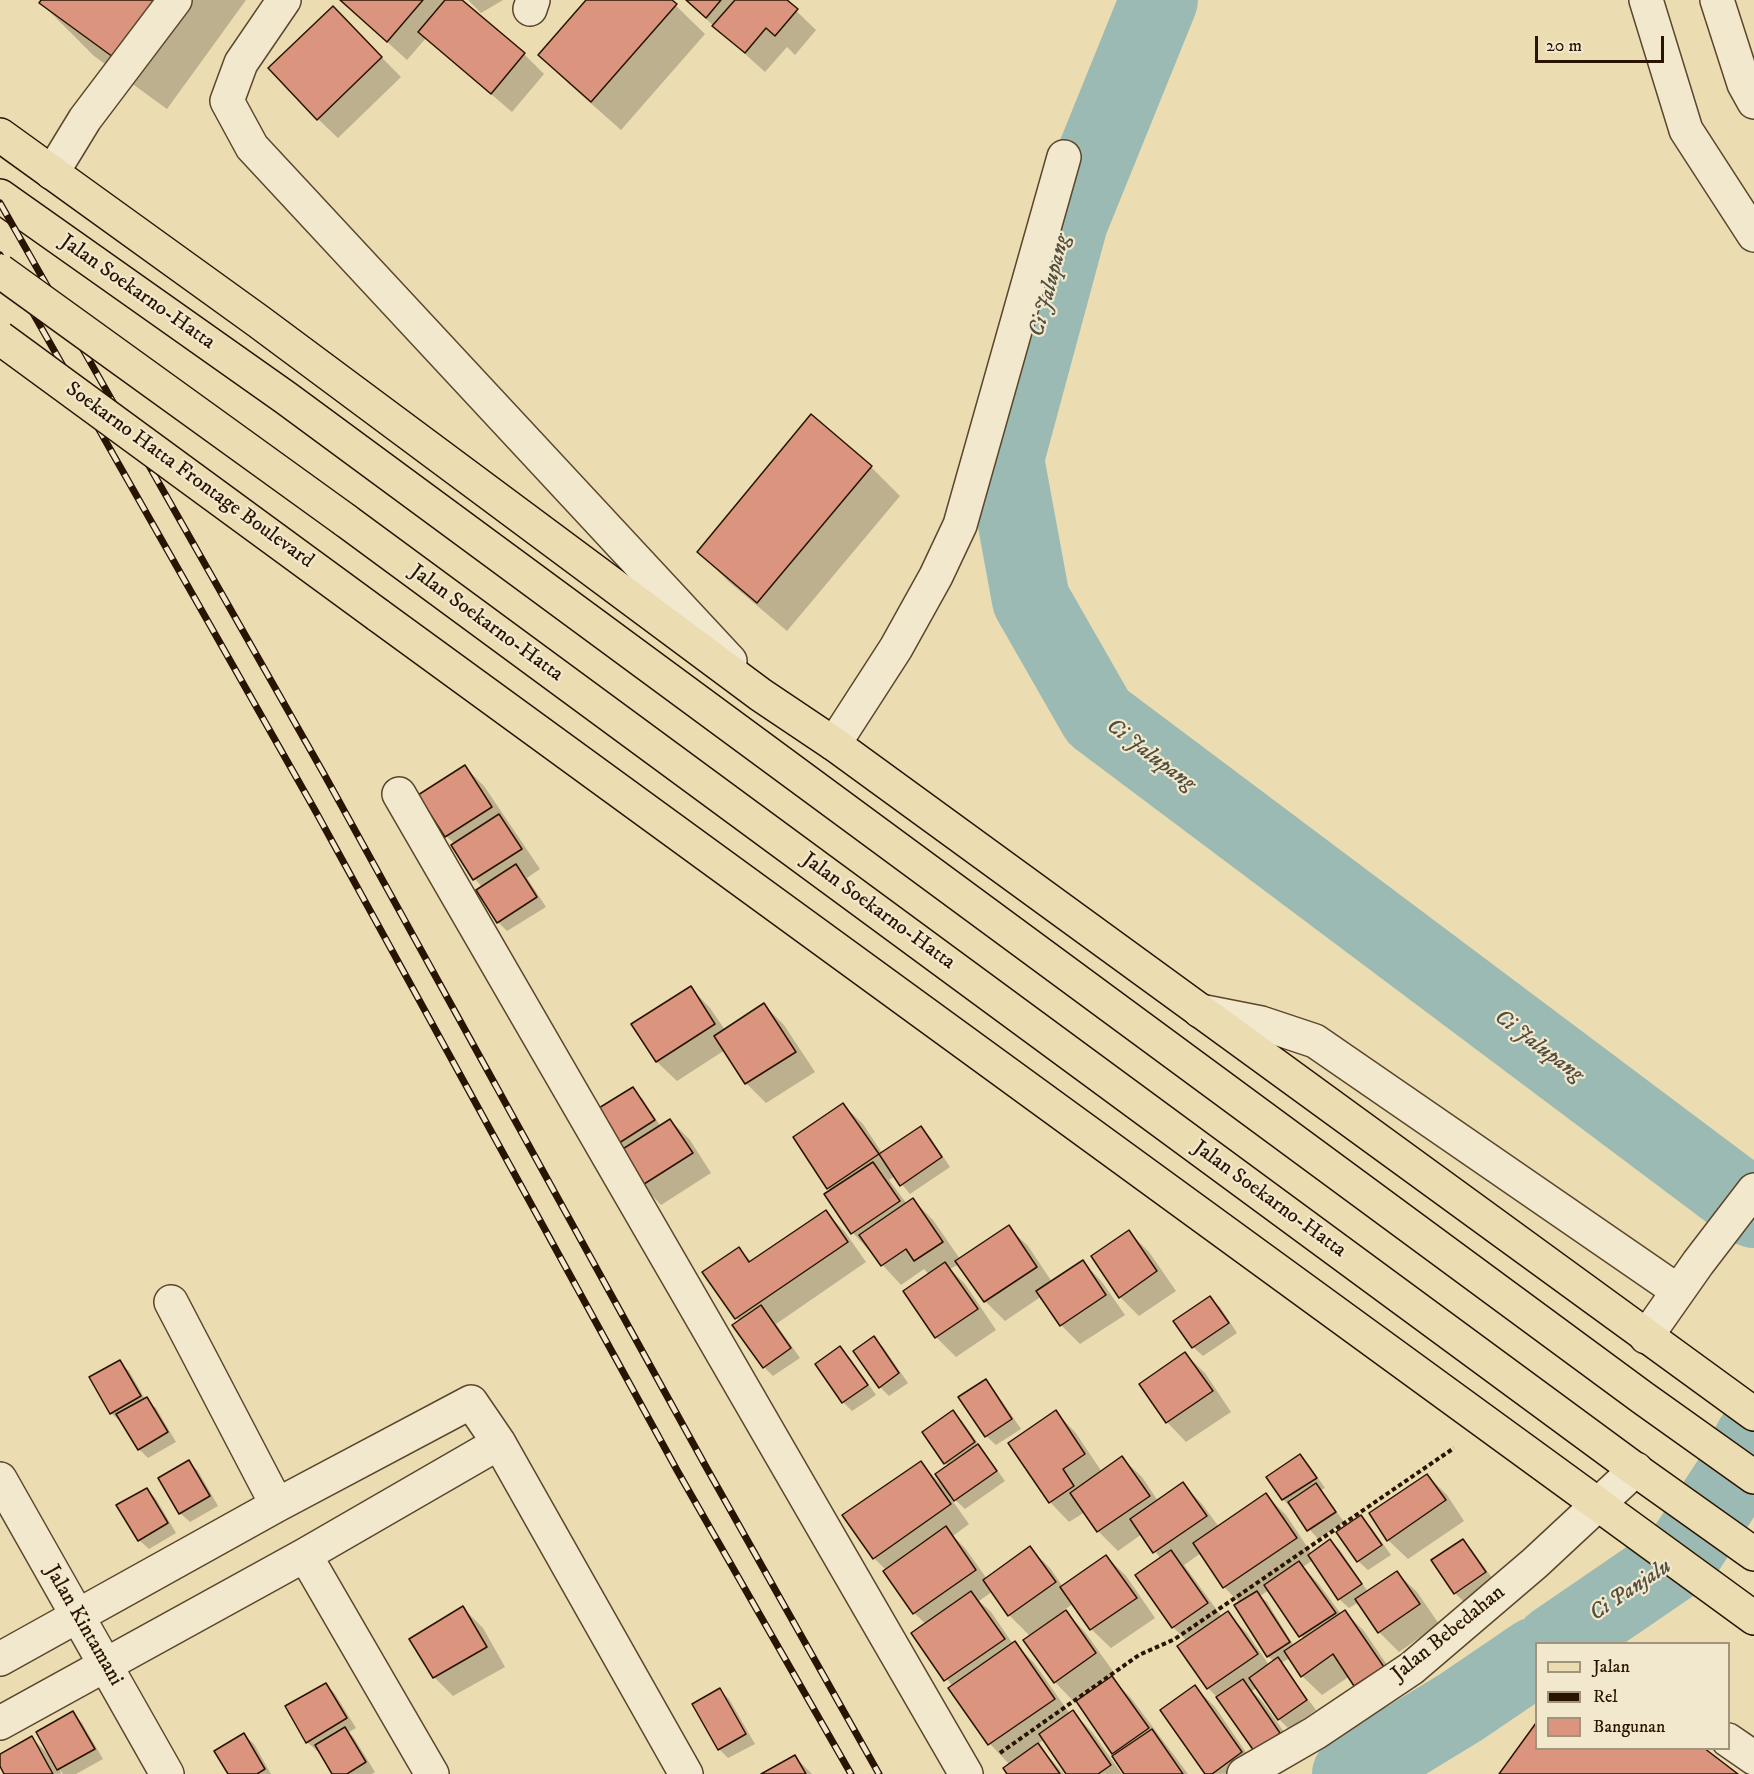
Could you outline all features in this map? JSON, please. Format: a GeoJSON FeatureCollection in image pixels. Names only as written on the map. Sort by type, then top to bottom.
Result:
{"type":"FeatureCollection","features":[{"type":"Feature","properties":{"kind":"main road"},"geometry":{"type":"LineString","coordinates":[[0,135],[258,321],[761,695],[834,744],[1754,1414]]}},
{"type":"Feature","properties":{"kind":"main road","name":"Jalan Soekarno-Hatta"},"geometry":{"type":"LineString","coordinates":[[0,196],[286,398],[1643,1398],[1754,1477]]}},
{"type":"Feature","properties":{"kind":"main road","name":"Jalan Soekarno-Hatta"},"geometry":{"type":"LineString","coordinates":[[0,271],[345,520],[1754,1554]]}},
{"type":"Feature","properties":{"kind":"main road","name":"Soekarno Hatta Frontage Boulevard"},"geometry":{"type":"LineString","coordinates":[[0,338],[1488,1425]]}},
{"type":"Feature","properties":{"kind":"main road"},"geometry":{"type":"LineString","coordinates":[[1488,1425],[1744,1611]]}},
{"type":"Feature","properties":{"kind":"street"},"geometry":{"type":"LineString","coordinates":[[52,172],[85,119],[176,0]]}},
{"type":"Feature","properties":{"kind":"street"},"geometry":{"type":"LineString","coordinates":[[284,0],[241,63],[227,101],[252,147],[761,695]]}},
{"type":"Feature","properties":{"kind":"street"},"geometry":{"type":"LineString","coordinates":[[1646,0],[1686,130],[1754,235]]}},
{"type":"Feature","properties":{"kind":"street"},"geometry":{"type":"LineString","coordinates":[[1717,0],[1743,84],[1754,102]]}},
{"type":"Feature","properties":{"kind":"street"},"geometry":{"type":"LineString","coordinates":[[834,744],[896,648],[936,576],[960,525],[1064,157]]}},
{"type":"Feature","properties":{"kind":"street"},"geometry":{"type":"LineString","coordinates":[[399,794],[966,1774]]}},
{"type":"Feature","properties":{"kind":"street"},"geometry":{"type":"LineString","coordinates":[[1200,1011],[1261,1023],[1316,1041],[1678,1291]]}},
{"type":"Feature","properties":{"kind":"street"},"geometry":{"type":"LineString","coordinates":[[1646,1336],[1754,1190]]}},
{"type":"Feature","properties":{"kind":"street"},"geometry":{"type":"LineString","coordinates":[[171,1302],[278,1506]]}},
{"type":"Feature","properties":{"kind":"street"},"geometry":{"type":"LineString","coordinates":[[0,1659],[471,1402],[499,1443],[686,1774]]}},
{"type":"Feature","properties":{"kind":"street"},"geometry":{"type":"LineString","coordinates":[[0,1722],[305,1555],[499,1443]]}},
{"type":"Feature","properties":{"kind":"street","name":"Jalan Bebedahan"},"geometry":{"type":"LineString","coordinates":[[1244,1774],[1315,1733],[1412,1668],[1535,1563],[1605,1510],[1638,1471]]}},
{"type":"Feature","properties":{"kind":"street","name":"Jalan Kintamani"},"geometry":{"type":"LineString","coordinates":[[0,1479],[167,1774]]}},
{"type":"Feature","properties":{"kind":"street"},"geometry":{"type":"LineString","coordinates":[[305,1555],[432,1774]]}},
{"type":"Feature","properties":{"kind":"street"},"geometry":{"type":"LineString","coordinates":[[1730,1741],[1754,1758]]}},
{"type":"Feature","properties":{"kind":"path"},"geometry":{"type":"LineString","coordinates":[[998,1754],[1139,1655],[1175,1639],[1488,1425]]}},
{"type":"Feature","properties":{"kind":"building"},"geometry":{"type":"Polygon","coordinates":[[[41,0],[155,0],[113,57],[39,3],[41,0]]]}},
{"type":"Feature","properties":{"kind":"building"},"geometry":{"type":"Polygon","coordinates":[[[340,0],[423,0],[387,42],[340,0]]]}},
{"type":"Feature","properties":{"kind":"building"},"geometry":{"type":"Polygon","coordinates":[[[445,0],[462,0],[525,53],[491,94],[418,32],[445,0]]]}},
{"type":"Feature","properties":{"kind":"building"},"geometry":{"type":"Polygon","coordinates":[[[586,0],[672,0],[677,4],[591,102],[538,55],[586,0]]]}},
{"type":"Feature","properties":{"kind":"building"},"geometry":{"type":"Polygon","coordinates":[[[686,0],[721,0],[706,18],[686,0]]]}},
{"type":"Feature","properties":{"kind":"building"},"geometry":{"type":"Polygon","coordinates":[[[735,0],[787,0],[798,9],[775,36],[766,28],[745,53],[712,26],[735,0]]]}},
{"type":"Feature","properties":{"kind":"building"},"geometry":{"type":"Polygon","coordinates":[[[333,6],[382,57],[317,120],[268,68],[333,6]]]}},
{"type":"Feature","properties":{"kind":"building"},"geometry":{"type":"Polygon","coordinates":[[[811,414],[872,466],[757,603],[697,552],[811,414]]]}},
{"type":"Feature","properties":{"kind":"building"},"geometry":{"type":"Polygon","coordinates":[[[465,765],[492,807],[445,837],[418,795],[465,765]]]}},
{"type":"Feature","properties":{"kind":"building"},"geometry":{"type":"Polygon","coordinates":[[[499,814],[522,849],[473,880],[451,845],[499,814]]]}},
{"type":"Feature","properties":{"kind":"building"},"geometry":{"type":"Polygon","coordinates":[[[516,864],[537,897],[497,923],[476,890],[516,864]]]}},
{"type":"Feature","properties":{"kind":"building"},"geometry":{"type":"Polygon","coordinates":[[[691,986],[715,1024],[656,1062],[631,1024],[691,986]]]}},
{"type":"Feature","properties":{"kind":"building"},"geometry":{"type":"Polygon","coordinates":[[[764,1003],[796,1052],[745,1084],[714,1036],[764,1003]]]}},
{"type":"Feature","properties":{"kind":"building"},"geometry":{"type":"Polygon","coordinates":[[[633,1087],[655,1120],[616,1145],[594,1111],[633,1087]]]}},
{"type":"Feature","properties":{"kind":"building"},"geometry":{"type":"Polygon","coordinates":[[[843,1103],[879,1154],[827,1189],[793,1137],[843,1103]]]}},
{"type":"Feature","properties":{"kind":"building"},"geometry":{"type":"Polygon","coordinates":[[[670,1119],[693,1153],[641,1186],[618,1152],[670,1119]]]}},
{"type":"Feature","properties":{"kind":"building"},"geometry":{"type":"Polygon","coordinates":[[[921,1126],[942,1157],[900,1186],[879,1154],[921,1126]]]}},
{"type":"Feature","properties":{"kind":"building"},"geometry":{"type":"Polygon","coordinates":[[[873,1162],[900,1201],[851,1234],[824,1194],[873,1162]]]}},
{"type":"Feature","properties":{"kind":"building"},"geometry":{"type":"Polygon","coordinates":[[[913,1198],[943,1242],[914,1261],[906,1249],[881,1266],[859,1235],[913,1198]]]}},
{"type":"Feature","properties":{"kind":"building"},"geometry":{"type":"Polygon","coordinates":[[[826,1210],[848,1242],[735,1319],[702,1272],[739,1247],[749,1262],[826,1210]]]}},
{"type":"Feature","properties":{"kind":"building"},"geometry":{"type":"Polygon","coordinates":[[[1009,1225],[1037,1267],[984,1302],[955,1261],[1009,1225]]]}},
{"type":"Feature","properties":{"kind":"building"},"geometry":{"type":"Polygon","coordinates":[[[1129,1230],[1157,1271],[1119,1298],[1091,1256],[1129,1230]]]}},
{"type":"Feature","properties":{"kind":"building"},"geometry":{"type":"Polygon","coordinates":[[[1083,1260],[1106,1295],[1060,1326],[1036,1291],[1083,1260]]]}},
{"type":"Feature","properties":{"kind":"building"},"geometry":{"type":"Polygon","coordinates":[[[945,1262],[978,1309],[935,1338],[903,1291],[945,1262]]]}},
{"type":"Feature","properties":{"kind":"building"},"geometry":{"type":"Polygon","coordinates":[[[1210,1296],[1229,1323],[1192,1348],[1173,1321],[1210,1296]]]}},
{"type":"Feature","properties":{"kind":"building"},"geometry":{"type":"Polygon","coordinates":[[[761,1305],[791,1348],[763,1368],[732,1325],[761,1305]]]}},
{"type":"Feature","properties":{"kind":"building"},"geometry":{"type":"Polygon","coordinates":[[[874,1336],[899,1373],[879,1388],[853,1351],[874,1336]]]}},
{"type":"Feature","properties":{"kind":"building"},"geometry":{"type":"Polygon","coordinates":[[[840,1346],[868,1385],[842,1403],[815,1364],[840,1346]]]}},
{"type":"Feature","properties":{"kind":"building"},"geometry":{"type":"Polygon","coordinates":[[[1185,1352],[1213,1391],[1166,1423],[1139,1384],[1185,1352]]]}},
{"type":"Feature","properties":{"kind":"building"},"geometry":{"type":"Polygon","coordinates":[[[120,1360],[141,1396],[110,1414],[89,1377],[120,1360]]]}},
{"type":"Feature","properties":{"kind":"building"},"geometry":{"type":"Polygon","coordinates":[[[986,1379],[1012,1419],[985,1437],[958,1397],[986,1379]]]}},
{"type":"Feature","properties":{"kind":"building"},"geometry":{"type":"Polygon","coordinates":[[[147,1397],[168,1432],[138,1450],[116,1414],[147,1397]]]}},
{"type":"Feature","properties":{"kind":"building"},"geometry":{"type":"Polygon","coordinates":[[[953,1410],[975,1442],[944,1464],[922,1432],[953,1410]]]}},
{"type":"Feature","properties":{"kind":"building"},"geometry":{"type":"Polygon","coordinates":[[[1056,1410],[1085,1454],[1063,1469],[1074,1486],[1049,1503],[1008,1443],[1056,1410]]]}},
{"type":"Feature","properties":{"kind":"building"},"geometry":{"type":"Polygon","coordinates":[[[978,1444],[997,1471],[954,1501],[935,1474],[978,1444]]]}},
{"type":"Feature","properties":{"kind":"building"},"geometry":{"type":"Polygon","coordinates":[[[1300,1454],[1317,1478],[1282,1500],[1266,1477],[1300,1454]]]}},
{"type":"Feature","properties":{"kind":"building"},"geometry":{"type":"Polygon","coordinates":[[[1122,1456],[1150,1496],[1097,1532],[1070,1493],[1122,1456]]]}},
{"type":"Feature","properties":{"kind":"building"},"geometry":{"type":"Polygon","coordinates":[[[189,1460],[210,1496],[179,1514],[158,1478],[189,1460]]]}},
{"type":"Feature","properties":{"kind":"building"},"geometry":{"type":"Polygon","coordinates":[[[921,1461],[951,1504],[873,1559],[842,1515],[921,1461]]]}},
{"type":"Feature","properties":{"kind":"building"},"geometry":{"type":"Polygon","coordinates":[[[1427,1474],[1446,1500],[1387,1541],[1369,1513],[1427,1474]]]}},
{"type":"Feature","properties":{"kind":"building"},"geometry":{"type":"Polygon","coordinates":[[[1183,1482],[1207,1516],[1153,1553],[1130,1519],[1183,1482]]]}},
{"type":"Feature","properties":{"kind":"building"},"geometry":{"type":"Polygon","coordinates":[[[1316,1483],[1336,1512],[1307,1531],[1288,1502],[1316,1483]]]}},
{"type":"Feature","properties":{"kind":"building"},"geometry":{"type":"Polygon","coordinates":[[[147,1488],[168,1523],[138,1541],[116,1505],[147,1488]]]}},
{"type":"Feature","properties":{"kind":"building"},"geometry":{"type":"Polygon","coordinates":[[[1266,1493],[1297,1538],[1223,1588],[1193,1543],[1266,1493]]]}},
{"type":"Feature","properties":{"kind":"building"},"geometry":{"type":"Polygon","coordinates":[[[1361,1515],[1382,1545],[1357,1562],[1336,1532],[1361,1515]]]}},
{"type":"Feature","properties":{"kind":"building"},"geometry":{"type":"Polygon","coordinates":[[[946,1526],[976,1570],[913,1614],[883,1571],[946,1526]]]}},
{"type":"Feature","properties":{"kind":"building"},"geometry":{"type":"Polygon","coordinates":[[[1330,1539],[1362,1584],[1338,1600],[1308,1555],[1330,1539]]]}},
{"type":"Feature","properties":{"kind":"building"},"geometry":{"type":"Polygon","coordinates":[[[1463,1539],[1486,1572],[1454,1594],[1431,1560],[1463,1539]]]}},
{"type":"Feature","properties":{"kind":"building"},"geometry":{"type":"Polygon","coordinates":[[[1030,1546],[1056,1582],[1008,1616],[983,1580],[1030,1546]]]}},
{"type":"Feature","properties":{"kind":"building"},"geometry":{"type":"Polygon","coordinates":[[[1171,1550],[1208,1603],[1172,1628],[1135,1575],[1171,1550]]]}},
{"type":"Feature","properties":{"kind":"building"},"geometry":{"type":"Polygon","coordinates":[[[1106,1555],[1137,1598],[1090,1630],[1060,1587],[1106,1555]]]}},
{"type":"Feature","properties":{"kind":"building"},"geometry":{"type":"Polygon","coordinates":[[[1299,1561],[1336,1613],[1299,1637],[1264,1585],[1299,1561]]]}},
{"type":"Feature","properties":{"kind":"building"},"geometry":{"type":"Polygon","coordinates":[[[1397,1571],[1420,1604],[1378,1633],[1355,1599],[1397,1571]]]}},
{"type":"Feature","properties":{"kind":"building"},"geometry":{"type":"Polygon","coordinates":[[[971,1591],[1005,1639],[944,1681],[911,1633],[971,1591]]]}},
{"type":"Feature","properties":{"kind":"building"},"geometry":{"type":"Polygon","coordinates":[[[1257,1591],[1290,1642],[1267,1657],[1234,1605],[1257,1591]]]}},
{"type":"Feature","properties":{"kind":"building"},"geometry":{"type":"Polygon","coordinates":[[[463,1606],[487,1647],[433,1678],[409,1639],[463,1606]]]}},
{"type":"Feature","properties":{"kind":"building"},"geometry":{"type":"Polygon","coordinates":[[[1066,1610],[1096,1653],[1054,1683],[1023,1640],[1066,1610]]]}},
{"type":"Feature","properties":{"kind":"building"},"geometry":{"type":"Polygon","coordinates":[[[1345,1610],[1384,1667],[1354,1686],[1333,1654],[1301,1677],[1284,1651],[1345,1610]]]}},
{"type":"Feature","properties":{"kind":"building"},"geometry":{"type":"Polygon","coordinates":[[[1228,1611],[1258,1654],[1207,1689],[1177,1646],[1228,1611]]]}},
{"type":"Feature","properties":{"kind":"building"},"geometry":{"type":"Polygon","coordinates":[[[1015,1641],[1055,1699],[988,1745],[948,1688],[1015,1641]]]}},
{"type":"Feature","properties":{"kind":"building"},"geometry":{"type":"Polygon","coordinates":[[[1278,1657],[1307,1700],[1278,1720],[1249,1678],[1278,1657]]]}},
{"type":"Feature","properties":{"kind":"building"},"geometry":{"type":"Polygon","coordinates":[[[1112,1676],[1149,1728],[1112,1754],[1076,1701],[1112,1676]]]}},
{"type":"Feature","properties":{"kind":"building"},"geometry":{"type":"Polygon","coordinates":[[[1243,1679],[1280,1733],[1254,1751],[1216,1697],[1243,1679]]]}},
{"type":"Feature","properties":{"kind":"building"},"geometry":{"type":"Polygon","coordinates":[[[326,1683],[347,1718],[306,1743],[285,1706],[326,1683]]]}},
{"type":"Feature","properties":{"kind":"building"},"geometry":{"type":"Polygon","coordinates":[[[1195,1685],[1242,1752],[1212,1774],[1205,1774],[1160,1710],[1195,1685]]]}},
{"type":"Feature","properties":{"kind":"building"},"geometry":{"type":"Polygon","coordinates":[[[720,1688],[746,1734],[718,1750],[692,1704],[720,1688]]]}},
{"type":"Feature","properties":{"kind":"building"},"geometry":{"type":"Polygon","coordinates":[[[1073,1710],[1111,1765],[1098,1774],[1066,1774],[1039,1734],[1073,1710]]]}},
{"type":"Feature","properties":{"kind":"building"},"geometry":{"type":"Polygon","coordinates":[[[73,1711],[95,1749],[57,1770],[36,1732],[73,1711]]]}},
{"type":"Feature","properties":{"kind":"building"},"geometry":{"type":"Polygon","coordinates":[[[1535,1724],[1535,1750],[1707,1750],[1738,1774],[1499,1774],[1535,1724]]]}},
{"type":"Feature","properties":{"kind":"building"},"geometry":{"type":"Polygon","coordinates":[[[345,1727],[366,1762],[347,1774],[332,1774],[315,1745],[345,1727]]]}},
{"type":"Feature","properties":{"kind":"building"},"geometry":{"type":"Polygon","coordinates":[[[1152,1729],[1183,1774],[1124,1774],[1112,1756],[1152,1729]]]}},
{"type":"Feature","properties":{"kind":"building"},"geometry":{"type":"Polygon","coordinates":[[[244,1733],[265,1769],[257,1774],[228,1774],[214,1751],[244,1733]]]}},
{"type":"Feature","properties":{"kind":"building"},"geometry":{"type":"Polygon","coordinates":[[[32,1736],[53,1774],[4,1774],[0,1766],[0,1754],[32,1736]]]}},
{"type":"Feature","properties":{"kind":"building"},"geometry":{"type":"Polygon","coordinates":[[[1038,1743],[1060,1774],[1007,1774],[1003,1768],[1038,1743]]]}},
{"type":"Feature","properties":{"kind":"building"},"geometry":{"type":"Polygon","coordinates":[[[795,1755],[806,1774],[761,1774],[795,1755]]]}},
{"type":"Feature","properties":{"kind":"waterway","name":"Ci Jalupang"},"geometry":{"type":"LineString","coordinates":[[1159,0],[1069,222],[1005,459],[1031,600],[1098,717],[1754,1209]]}},
{"type":"Feature","properties":{"kind":"waterway","name":"Ci Panjalu"},"geometry":{"type":"LineString","coordinates":[[1557,1642],[1681,1557],[1731,1481],[1754,1438]]}},
{"type":"Feature","properties":{"kind":"waterway","name":"Ci Panjalu"},"geometry":{"type":"LineString","coordinates":[[1351,1774],[1461,1707],[1535,1657]]}},
{"type":"Feature","properties":{"kind":"railway"},"geometry":{"type":"LineString","coordinates":[[0,203],[324,774],[705,1465],[879,1774]]}},
{"type":"Feature","properties":{"kind":"railway"},"geometry":{"type":"LineString","coordinates":[[0,255],[316,812],[678,1472],[851,1774]]}}]}
